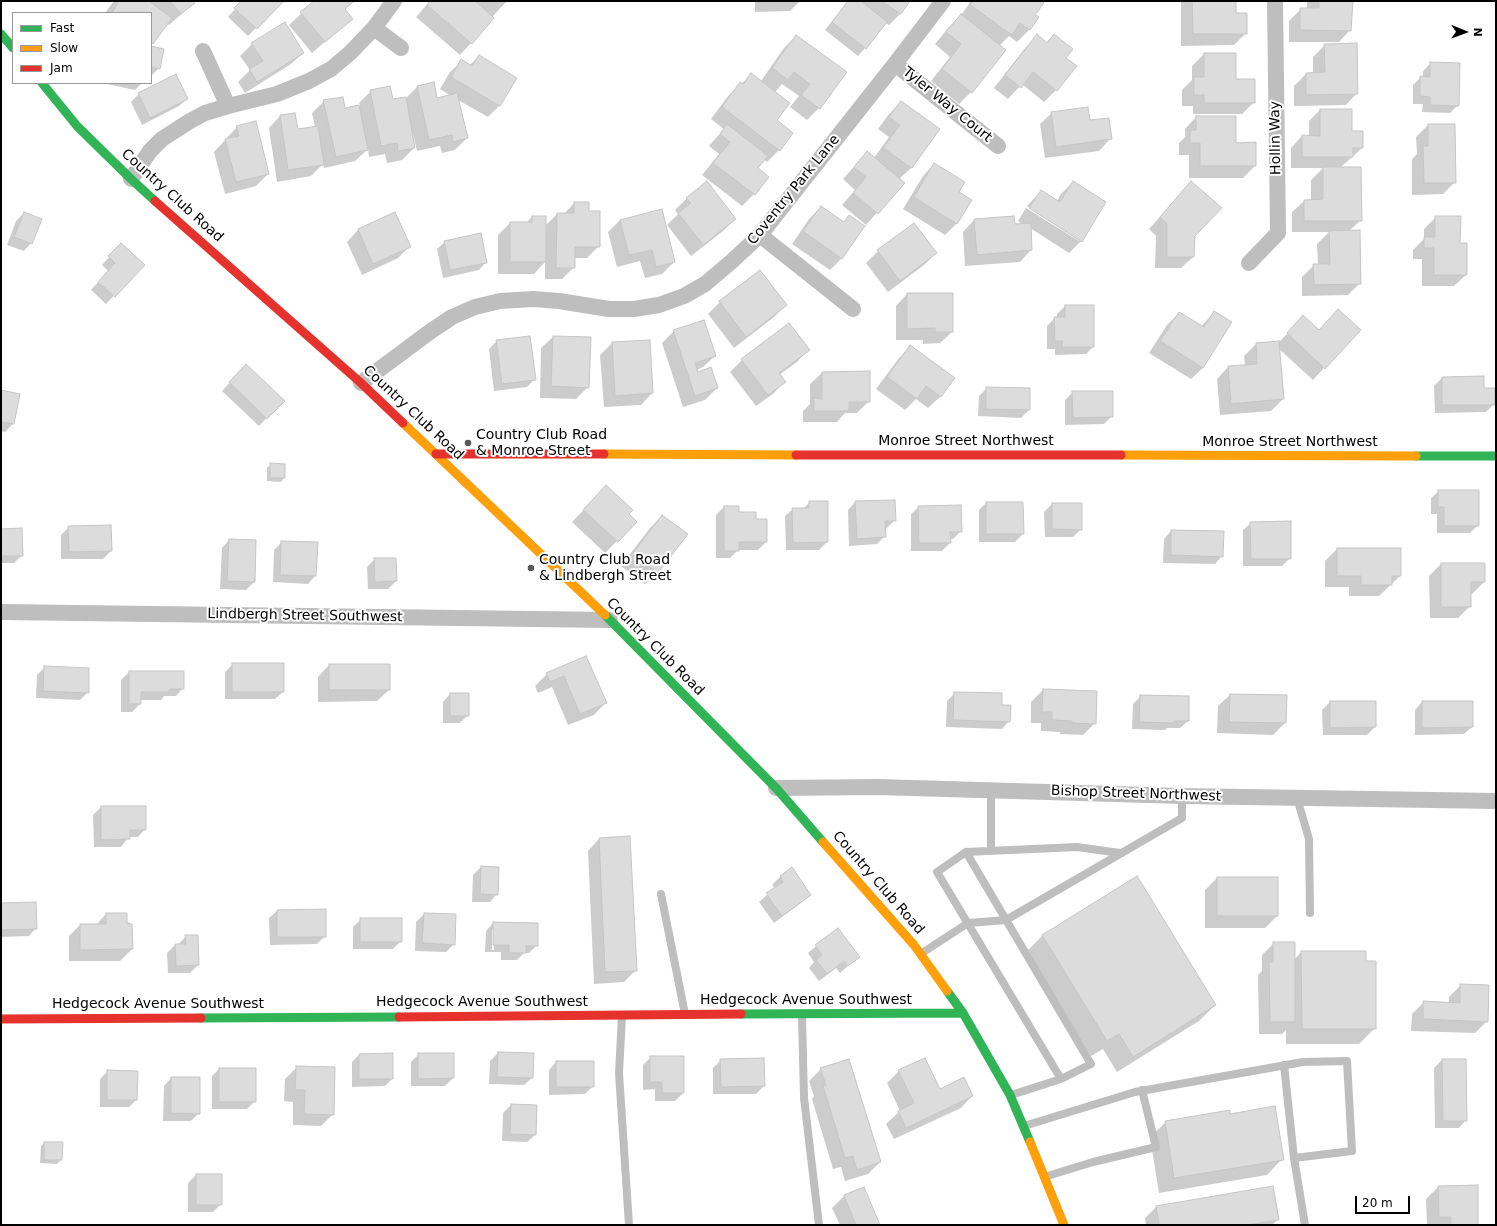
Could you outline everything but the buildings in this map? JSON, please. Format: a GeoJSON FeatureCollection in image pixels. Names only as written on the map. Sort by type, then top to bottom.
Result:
{"type":"FeatureCollection","features":[{"type":"Feature","properties":{"kind":"street"},"geometry":{"type":"LineString","coordinates":[[131,179],[150,151],[162,140],[190,121],[205,113],[278,94],[309,82],[331,69],[350,53],[374,28],[394,1]]}},
{"type":"Feature","properties":{"kind":"street","name":"Coventry Park Lane"},"geometry":{"type":"LineString","coordinates":[[361,383],[452,317],[475,307],[500,301],[534,299],[559,301],[609,309],[634,309],[659,305],[684,296],[705,284],[760,235],[943,1]]}},
{"type":"Feature","properties":{"kind":"street","name":"Hollin Way"},"geometry":{"type":"LineString","coordinates":[[1248,263],[1278,232],[1274,1]]}},
{"type":"Feature","properties":{"kind":"street"},"geometry":{"type":"LineString","coordinates":[[374,28],[401,48]]}},
{"type":"Feature","properties":{"kind":"street"},"geometry":{"type":"LineString","coordinates":[[1,34],[12,47]]}},
{"type":"Feature","properties":{"kind":"street"},"geometry":{"type":"LineString","coordinates":[[203,51],[228,106]]}},
{"type":"Feature","properties":{"kind":"street","name":"Tyler Way Court"},"geometry":{"type":"LineString","coordinates":[[895,64],[998,146]]}},
{"type":"Feature","properties":{"kind":"street","name":"Country Club Road"},"geometry":{"type":"LineString","coordinates":[[43,84],[77,126],[131,179],[361,383],[610,620],[776,788],[921,954],[963,1013],[1010,1095],[1064,1225]]}},
{"type":"Feature","properties":{"kind":"street"},"geometry":{"type":"LineString","coordinates":[[760,235],[853,309]]}},
{"type":"Feature","properties":{"kind":"street","name":"Monroe Street Northwest"},"geometry":{"type":"LineString","coordinates":[[436,454],[1496,456]]}},
{"type":"Feature","properties":{"kind":"street","name":"Lindbergh Street Southwest"},"geometry":{"type":"LineString","coordinates":[[1,612],[610,620]]}},
{"type":"Feature","properties":{"kind":"street","name":"Bishop Street Northwest"},"geometry":{"type":"LineString","coordinates":[[776,788],[878,787],[1182,796],[1496,801]]}},
{"type":"Feature","properties":{"kind":"street","name":"Hedgecock Avenue Southwest"},"geometry":{"type":"LineString","coordinates":[[1,1018],[963,1013]]}},
{"type":"Feature","properties":{"kind":"lane"},"geometry":{"type":"LineString","coordinates":[[991,790],[991,851]]}},
{"type":"Feature","properties":{"kind":"lane"},"geometry":{"type":"LineString","coordinates":[[921,954],[968,923],[1006,920],[1182,818],[1182,796]]}},
{"type":"Feature","properties":{"kind":"lane"},"geometry":{"type":"LineString","coordinates":[[1297,798],[1309,839],[1310,913]]}},
{"type":"Feature","properties":{"kind":"lane"},"geometry":{"type":"LineString","coordinates":[[1061,1079],[937,872],[966,852],[1077,846],[1120,853]]}},
{"type":"Feature","properties":{"kind":"lane"},"geometry":{"type":"LineString","coordinates":[[966,852],[1091,1064],[1061,1079],[1010,1095]]}},
{"type":"Feature","properties":{"kind":"lane"},"geometry":{"type":"LineString","coordinates":[[661,894],[685,1014]]}},
{"type":"Feature","properties":{"kind":"lane"},"geometry":{"type":"LineString","coordinates":[[802,1014],[804,1098],[819,1225]]}},
{"type":"Feature","properties":{"kind":"lane"},"geometry":{"type":"LineString","coordinates":[[622,1015],[618,1073],[629,1225]]}},
{"type":"Feature","properties":{"kind":"lane"},"geometry":{"type":"LineString","coordinates":[[1023,1127],[1142,1090],[1303,1062],[1347,1061],[1352,1151],[1294,1158]]}},
{"type":"Feature","properties":{"kind":"lane"},"geometry":{"type":"LineString","coordinates":[[1284,1065],[1294,1158],[1305,1225]]}},
{"type":"Feature","properties":{"kind":"lane"},"geometry":{"type":"LineString","coordinates":[[1044,1177],[1093,1162],[1156,1147],[1142,1090]]}},
{"type":"Feature","properties":{"kind":"traffic: fast"},"geometry":{"type":"LineString","coordinates":[[1,34],[12,47]]}},
{"type":"Feature","properties":{"kind":"traffic: fast"},"geometry":{"type":"LineString","coordinates":[[43,84],[77,126],[155,201]]}},
{"type":"Feature","properties":{"kind":"traffic: fast"},"geometry":{"type":"LineString","coordinates":[[1416,456],[1496,456]]}},
{"type":"Feature","properties":{"kind":"traffic: fast"},"geometry":{"type":"LineString","coordinates":[[605,615],[776,788],[823,842]]}},
{"type":"Feature","properties":{"kind":"traffic: fast"},"geometry":{"type":"LineString","coordinates":[[947,991],[963,1013],[1010,1095],[1030,1142]]}},
{"type":"Feature","properties":{"kind":"traffic: fast"},"geometry":{"type":"LineString","coordinates":[[741,1014],[963,1013]]}},
{"type":"Feature","properties":{"kind":"traffic: fast"},"geometry":{"type":"LineString","coordinates":[[201,1018],[399,1017]]}},
{"type":"Feature","properties":{"kind":"traffic: slow"},"geometry":{"type":"LineString","coordinates":[[403,423],[605,615]]}},
{"type":"Feature","properties":{"kind":"traffic: slow"},"geometry":{"type":"LineString","coordinates":[[604,454],[796,455]]}},
{"type":"Feature","properties":{"kind":"traffic: slow"},"geometry":{"type":"LineString","coordinates":[[1121,455],[1416,456]]}},
{"type":"Feature","properties":{"kind":"traffic: slow"},"geometry":{"type":"LineString","coordinates":[[823,842],[914,945],[947,991]]}},
{"type":"Feature","properties":{"kind":"traffic: slow"},"geometry":{"type":"LineString","coordinates":[[1030,1142],[1064,1225]]}},
{"type":"Feature","properties":{"kind":"traffic: jam"},"geometry":{"type":"LineString","coordinates":[[155,201],[361,383],[403,423]]}},
{"type":"Feature","properties":{"kind":"traffic: jam"},"geometry":{"type":"LineString","coordinates":[[436,454],[604,454]]}},
{"type":"Feature","properties":{"kind":"traffic: jam"},"geometry":{"type":"LineString","coordinates":[[796,455],[1121,455]]}},
{"type":"Feature","properties":{"kind":"traffic: jam"},"geometry":{"type":"LineString","coordinates":[[399,1017],[741,1014]]}},
{"type":"Feature","properties":{"kind":"traffic: jam"},"geometry":{"type":"LineString","coordinates":[[1,1019],[201,1018]]}},
{"type":"Feature","properties":{"kind":"place","name":"Country Club Road & Monroe Street"},"geometry":{"type":"Point","coordinates":[468,443]}},
{"type":"Feature","properties":{"kind":"place","name":"Country Club Road & Lindbergh Street"},"geometry":{"type":"Point","coordinates":[531,568]}}]}
